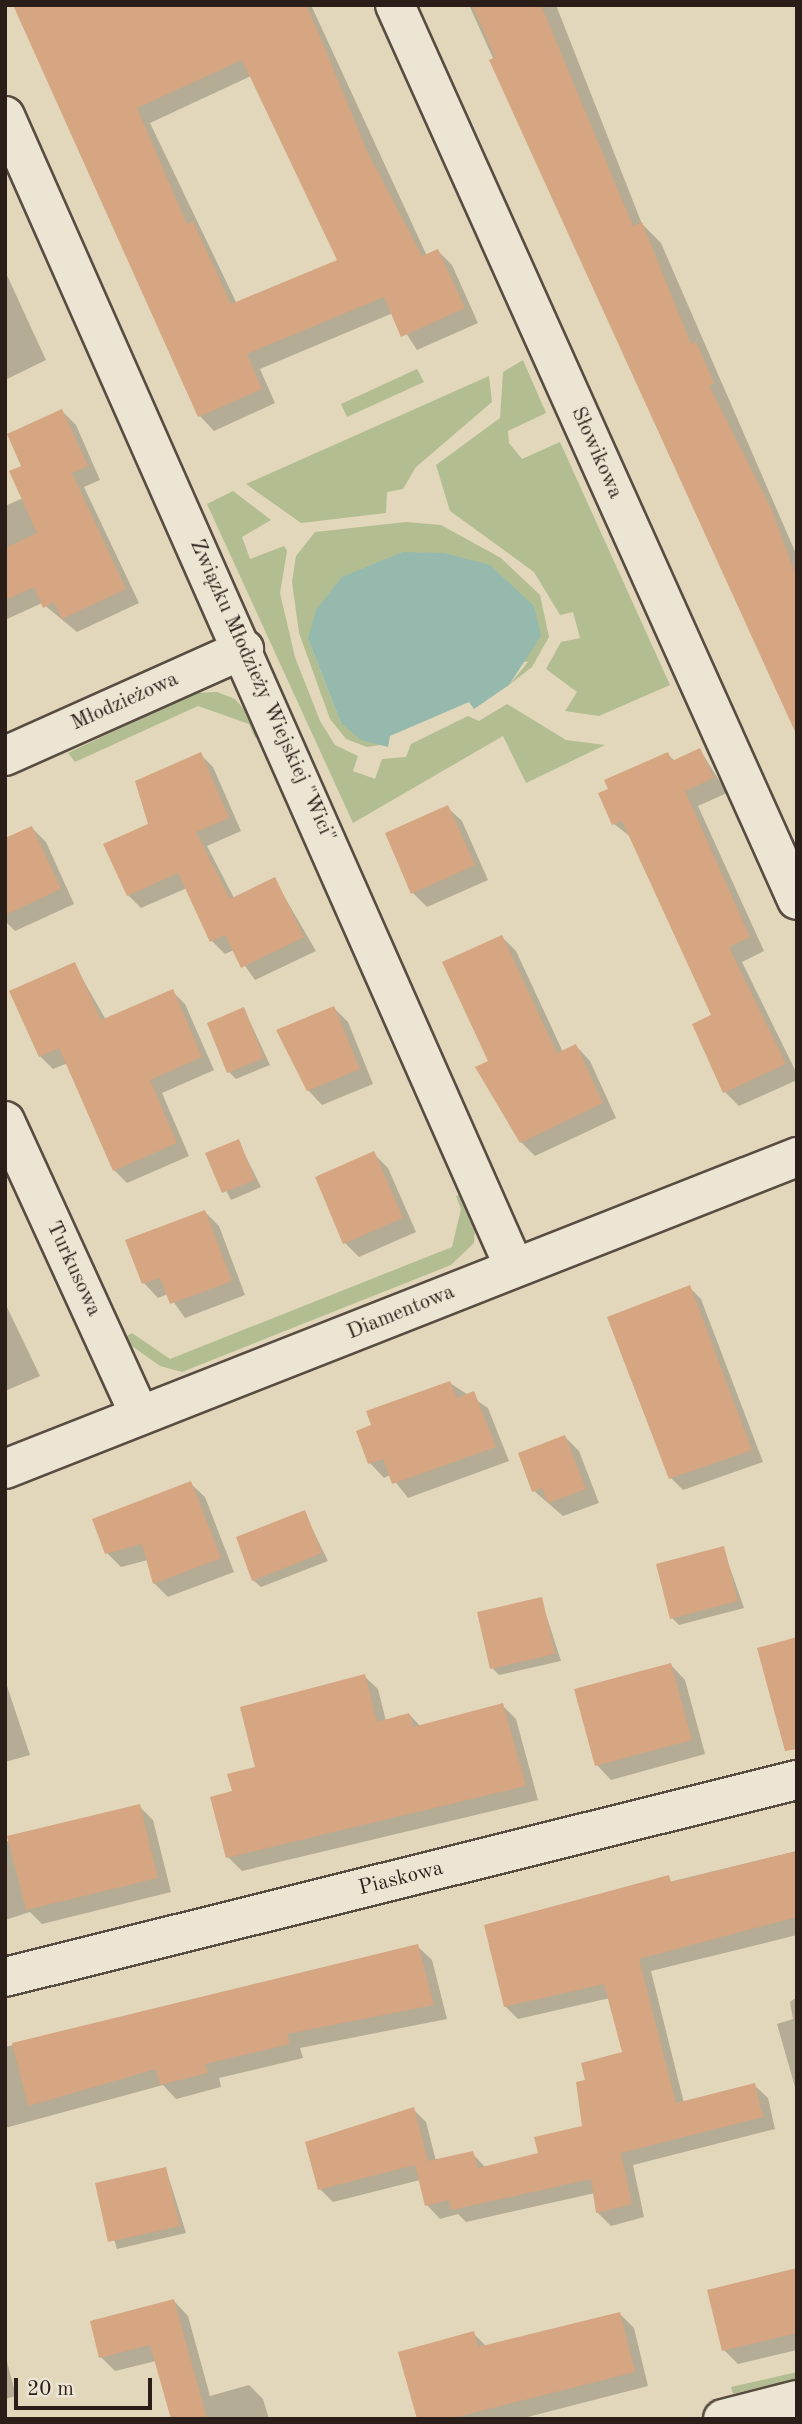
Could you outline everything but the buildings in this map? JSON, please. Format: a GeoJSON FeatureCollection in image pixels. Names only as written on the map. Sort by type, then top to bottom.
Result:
{"type":"FeatureCollection","features":[{"type":"Feature","properties":{"kind":"street","name":"Słowikowa"},"geometry":{"type":"LineString","coordinates":[[395,5],[797,900]]}},
{"type":"Feature","properties":{"kind":"street","name":"Związku Młodzieży Wiejskiej \"Wici\""},"geometry":{"type":"LineString","coordinates":[[5,116],[244,649],[514,1267]]}},
{"type":"Feature","properties":{"kind":"street","name":"Młodzieżowa"},"geometry":{"type":"LineString","coordinates":[[5,755],[244,649]]}},
{"type":"Feature","properties":{"kind":"street","name":"Turkusowa"},"geometry":{"type":"LineString","coordinates":[[5,1121],[141,1416]]}},
{"type":"Feature","properties":{"kind":"street","name":"Diamentowa"},"geometry":{"type":"LineString","coordinates":[[5,1469],[797,1157]]}},
{"type":"Feature","properties":{"kind":"street","name":"Piaskowa"},"geometry":{"type":"LineString","coordinates":[[5,1977],[797,1780]]}},
{"type":"Feature","properties":{"kind":"street"},"geometry":{"type":"LineString","coordinates":[[723,2419],[797,2400]]}},
{"type":"Feature","properties":{"kind":"green space"},"geometry":{"type":"Polygon","coordinates":[[[523,360],[546,413],[508,431],[509,443],[522,459],[560,442],[670,685],[599,716],[565,711],[577,692],[546,669],[561,642],[580,638],[573,612],[560,615],[534,572],[450,511],[436,465],[500,418],[503,372],[523,360]]]}},
{"type":"Feature","properties":{"kind":"green space"},"geometry":{"type":"Polygon","coordinates":[[[417,369],[424,382],[347,417],[341,404],[417,369]]]}},
{"type":"Feature","properties":{"kind":"green space"},"geometry":{"type":"Polygon","coordinates":[[[489,376],[492,402],[416,467],[403,489],[387,492],[386,513],[301,523],[246,484],[489,376]]]}},
{"type":"Feature","properties":{"kind":"green space"},"geometry":{"type":"Polygon","coordinates":[[[233,491],[271,520],[242,537],[250,559],[284,546],[287,551],[280,593],[295,657],[320,721],[335,745],[358,756],[353,771],[375,779],[382,759],[406,757],[411,744],[468,716],[479,721],[507,704],[566,740],[605,745],[526,783],[503,736],[353,823],[207,504],[233,491]]]}},
{"type":"Feature","properties":{"kind":"green space"},"geometry":{"type":"Polygon","coordinates":[[[406,522],[441,525],[501,558],[540,595],[549,637],[532,667],[509,685],[528,662],[308,639],[341,723],[380,745],[367,747],[346,739],[330,719],[299,633],[292,582],[296,556],[315,532],[406,522]]]}},
{"type":"Feature","properties":{"kind":"green space"},"geometry":{"type":"Polygon","coordinates":[[[217,692],[235,699],[264,732],[255,738],[249,724],[198,706],[75,762],[68,753],[194,693],[217,692]]]}},
{"type":"Feature","properties":{"kind":"green space"},"geometry":{"type":"Polygon","coordinates":[[[466,1193],[476,1214],[474,1243],[451,1265],[182,1372],[160,1366],[122,1339],[132,1333],[170,1359],[452,1247],[461,1209],[456,1196],[466,1193]]]}},
{"type":"Feature","properties":{"kind":"green space"},"geometry":{"type":"Polygon","coordinates":[[[797,2372],[797,2379],[733,2394],[731,2387],[797,2372]]]}},
{"type":"Feature","properties":{"kind":"water"},"geometry":{"type":"Polygon","coordinates":[[[403,552],[444,553],[490,565],[534,606],[541,636],[509,685],[474,709],[469,702],[390,736],[388,747],[361,740],[341,723],[308,639],[316,610],[342,577],[403,552]]]}}]}
